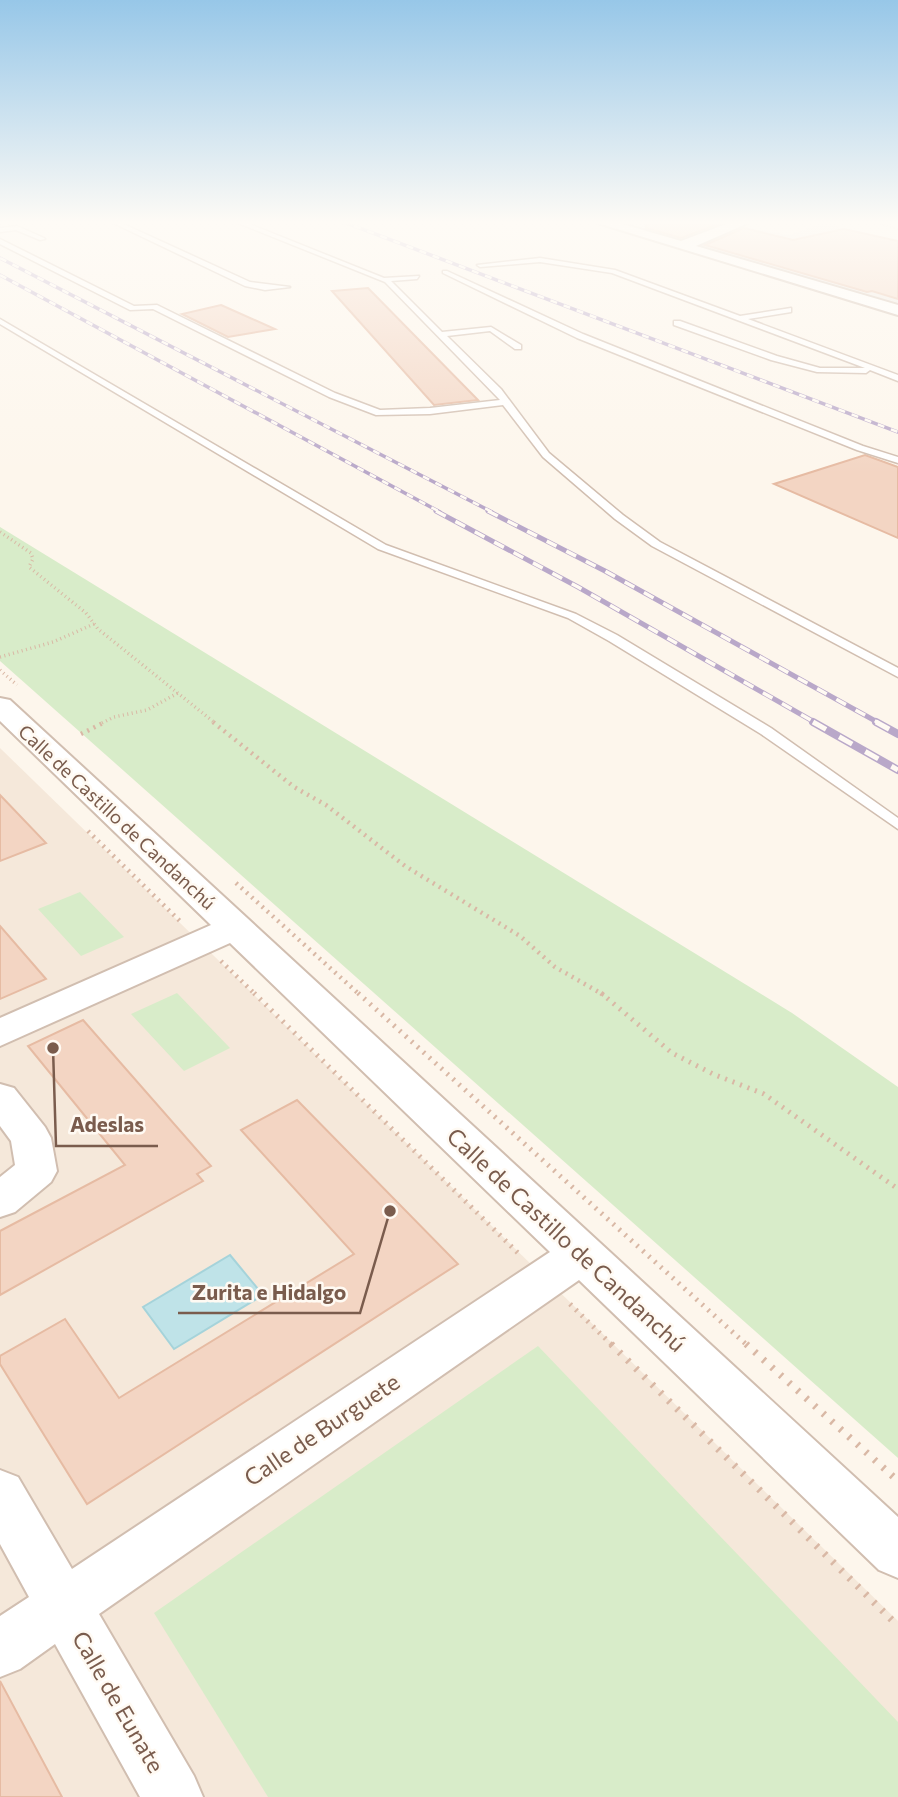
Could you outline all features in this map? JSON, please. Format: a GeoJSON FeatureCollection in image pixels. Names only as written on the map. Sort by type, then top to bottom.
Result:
{"type":"FeatureCollection","features":[{"type":"Feature","properties":{"kind":"street"},"geometry":{"type":"LineString","coordinates":[[881,305],[898,310]]}},
{"type":"Feature","properties":{"kind":"street","name":"Calle de Castillo de Candanchú"},"geometry":{"type":"LineString","coordinates":[[7,706],[224,941],[582,1254],[898,1552]]}},
{"type":"Feature","properties":{"kind":"street","name":"Calle de Castillo de Candanchú"},"geometry":{"type":"LineString","coordinates":[[0,1033],[224,941]]}},
{"type":"Feature","properties":{"kind":"street"},"geometry":{"type":"LineString","coordinates":[[0,1098],[31,1138],[36,1171],[0,1200]]}},
{"type":"Feature","properties":{"kind":"street","name":"Calle de Burguete"},"geometry":{"type":"LineString","coordinates":[[0,1649],[582,1254]]}},
{"type":"Feature","properties":{"kind":"street"},"geometry":{"type":"LineString","coordinates":[[0,1494],[63,1607]]}},
{"type":"Feature","properties":{"kind":"street","name":"Calle de Eunate"},"geometry":{"type":"LineString","coordinates":[[63,1607],[173,1797]]}},
{"type":"Feature","properties":{"kind":"lane"},"geometry":{"type":"LineString","coordinates":[[127,305],[133,308],[154,307],[332,395],[379,413],[429,411],[505,402]]}},
{"type":"Feature","properties":{"kind":"lane"},"geometry":{"type":"LineString","coordinates":[[411,305],[505,402],[528,434],[571,478],[656,544],[898,673]]}},
{"type":"Feature","properties":{"kind":"lane"},"geometry":{"type":"LineString","coordinates":[[514,305],[580,336],[860,448],[898,460]]}},
{"type":"Feature","properties":{"kind":"lane"},"geometry":{"type":"LineString","coordinates":[[700,305],[898,380]]}},
{"type":"Feature","properties":{"kind":"lane"},"geometry":{"type":"LineString","coordinates":[[737,319],[788,310]]}},
{"type":"Feature","properties":{"kind":"lane"},"geometry":{"type":"LineString","coordinates":[[0,321],[88,376],[383,547],[572,616],[613,638],[766,732],[898,825]]}},
{"type":"Feature","properties":{"kind":"lane"},"geometry":{"type":"LineString","coordinates":[[677,323],[774,358],[820,370],[875,371]]}},
{"type":"Feature","properties":{"kind":"lane"},"geometry":{"type":"LineString","coordinates":[[441,334],[491,329],[518,347]]}},
{"type":"Feature","properties":{"kind":"path"},"geometry":{"type":"LineString","coordinates":[[0,532],[31,553],[33,559],[29,567],[86,613],[94,624],[215,726],[294,787],[326,805],[405,866],[520,936],[555,967],[595,988],[672,1053],[713,1074],[764,1094],[898,1189]]}},
{"type":"Feature","properties":{"kind":"path"},"geometry":{"type":"LineString","coordinates":[[0,657],[53,642],[94,624]]}},
{"type":"Feature","properties":{"kind":"path"},"geometry":{"type":"LineString","coordinates":[[0,670],[7,706]]}},
{"type":"Feature","properties":{"kind":"path"},"geometry":{"type":"LineString","coordinates":[[81,734],[114,717],[147,710],[178,693]]}},
{"type":"Feature","properties":{"kind":"path"},"geometry":{"type":"LineString","coordinates":[[86,829],[186,927]]}},
{"type":"Feature","properties":{"kind":"path"},"geometry":{"type":"LineString","coordinates":[[232,880],[898,1481]]}},
{"type":"Feature","properties":{"kind":"path"},"geometry":{"type":"LineString","coordinates":[[224,941],[498,1234]]}},
{"type":"Feature","properties":{"kind":"path"},"geometry":{"type":"LineString","coordinates":[[567,1301],[898,1626]]}},
{"type":"Feature","properties":{"kind":"shaded area"},"geometry":{"type":"Polygon","coordinates":[[[881,305],[898,305],[898,310],[881,305]]]}},
{"type":"Feature","properties":{"kind":"shaded area"},"geometry":{"type":"Polygon","coordinates":[[[0,748],[898,1621],[898,1797],[0,1797],[0,748]]]}},
{"type":"Feature","properties":{"kind":"green space"},"geometry":{"type":"Polygon","coordinates":[[[0,527],[792,1013],[898,1087],[898,1458],[0,661],[0,527]]]}},
{"type":"Feature","properties":{"kind":"green space"},"geometry":{"type":"Polygon","coordinates":[[[80,892],[124,937],[81,956],[38,909],[80,892]]]}},
{"type":"Feature","properties":{"kind":"green space"},"geometry":{"type":"Polygon","coordinates":[[[177,993],[230,1048],[184,1071],[131,1014],[177,993]]]}},
{"type":"Feature","properties":{"kind":"green space"},"geometry":{"type":"Polygon","coordinates":[[[538,1346],[898,1722],[898,1797],[268,1797],[154,1613],[538,1346]]]}},
{"type":"Feature","properties":{"kind":"water"},"geometry":{"type":"Polygon","coordinates":[[[230,1255],[263,1295],[174,1349],[143,1307],[230,1255]]]}},
{"type":"Feature","properties":{"kind":"building"},"geometry":{"type":"Polygon","coordinates":[[[221,305],[275,329],[228,337],[182,314],[221,305]]]}},
{"type":"Feature","properties":{"kind":"building"},"geometry":{"type":"Polygon","coordinates":[[[344,305],[385,305],[478,400],[434,405],[344,305]]]}},
{"type":"Feature","properties":{"kind":"building"},"geometry":{"type":"Polygon","coordinates":[[[865,455],[898,467],[898,538],[774,484],[865,455]]]}},
{"type":"Feature","properties":{"kind":"building"},"geometry":{"type":"Polygon","coordinates":[[[0,795],[46,843],[0,861],[0,795]]]}},
{"type":"Feature","properties":{"kind":"building"},"geometry":{"type":"Polygon","coordinates":[[[0,926],[46,979],[0,999],[0,926]]]}},
{"type":"Feature","properties":{"kind":"building"},"geometry":{"type":"Polygon","coordinates":[[[83,1020],[211,1166],[197,1174],[203,1181],[0,1295],[0,1231],[125,1165],[28,1046],[83,1020]]]}},
{"type":"Feature","properties":{"kind":"building"},"geometry":{"type":"Polygon","coordinates":[[[297,1100],[458,1264],[87,1504],[0,1364],[0,1356],[65,1319],[119,1398],[354,1254],[241,1130],[297,1100]]]}},
{"type":"Feature","properties":{"kind":"building"},"geometry":{"type":"Polygon","coordinates":[[[0,1681],[62,1797],[0,1797],[0,1681]]]}},
{"type":"Feature","properties":{"kind":"railway"},"geometry":{"type":"LineString","coordinates":[[55,305],[440,512]]}},
{"type":"Feature","properties":{"kind":"railway"},"geometry":{"type":"LineString","coordinates":[[91,305],[492,512]]}},
{"type":"Feature","properties":{"kind":"railway"},"geometry":{"type":"LineString","coordinates":[[562,305],[898,432]]}},
{"type":"Feature","properties":{"kind":"railway"},"geometry":{"type":"LineString","coordinates":[[436,511],[578,587],[816,723]]}},
{"type":"Feature","properties":{"kind":"railway"},"geometry":{"type":"LineString","coordinates":[[488,511],[605,571],[879,723]]}},
{"type":"Feature","properties":{"kind":"railway"},"geometry":{"type":"LineString","coordinates":[[813,722],[898,770]]}},
{"type":"Feature","properties":{"kind":"railway"},"geometry":{"type":"LineString","coordinates":[[876,722],[898,734]]}},
{"type":"Feature","properties":{"kind":"place","name":"Adeslas"},"geometry":{"type":"Point","coordinates":[53,1048]}},
{"type":"Feature","properties":{"kind":"place","name":"Zurita e Hidalgo"},"geometry":{"type":"Point","coordinates":[390,1211]}}]}
